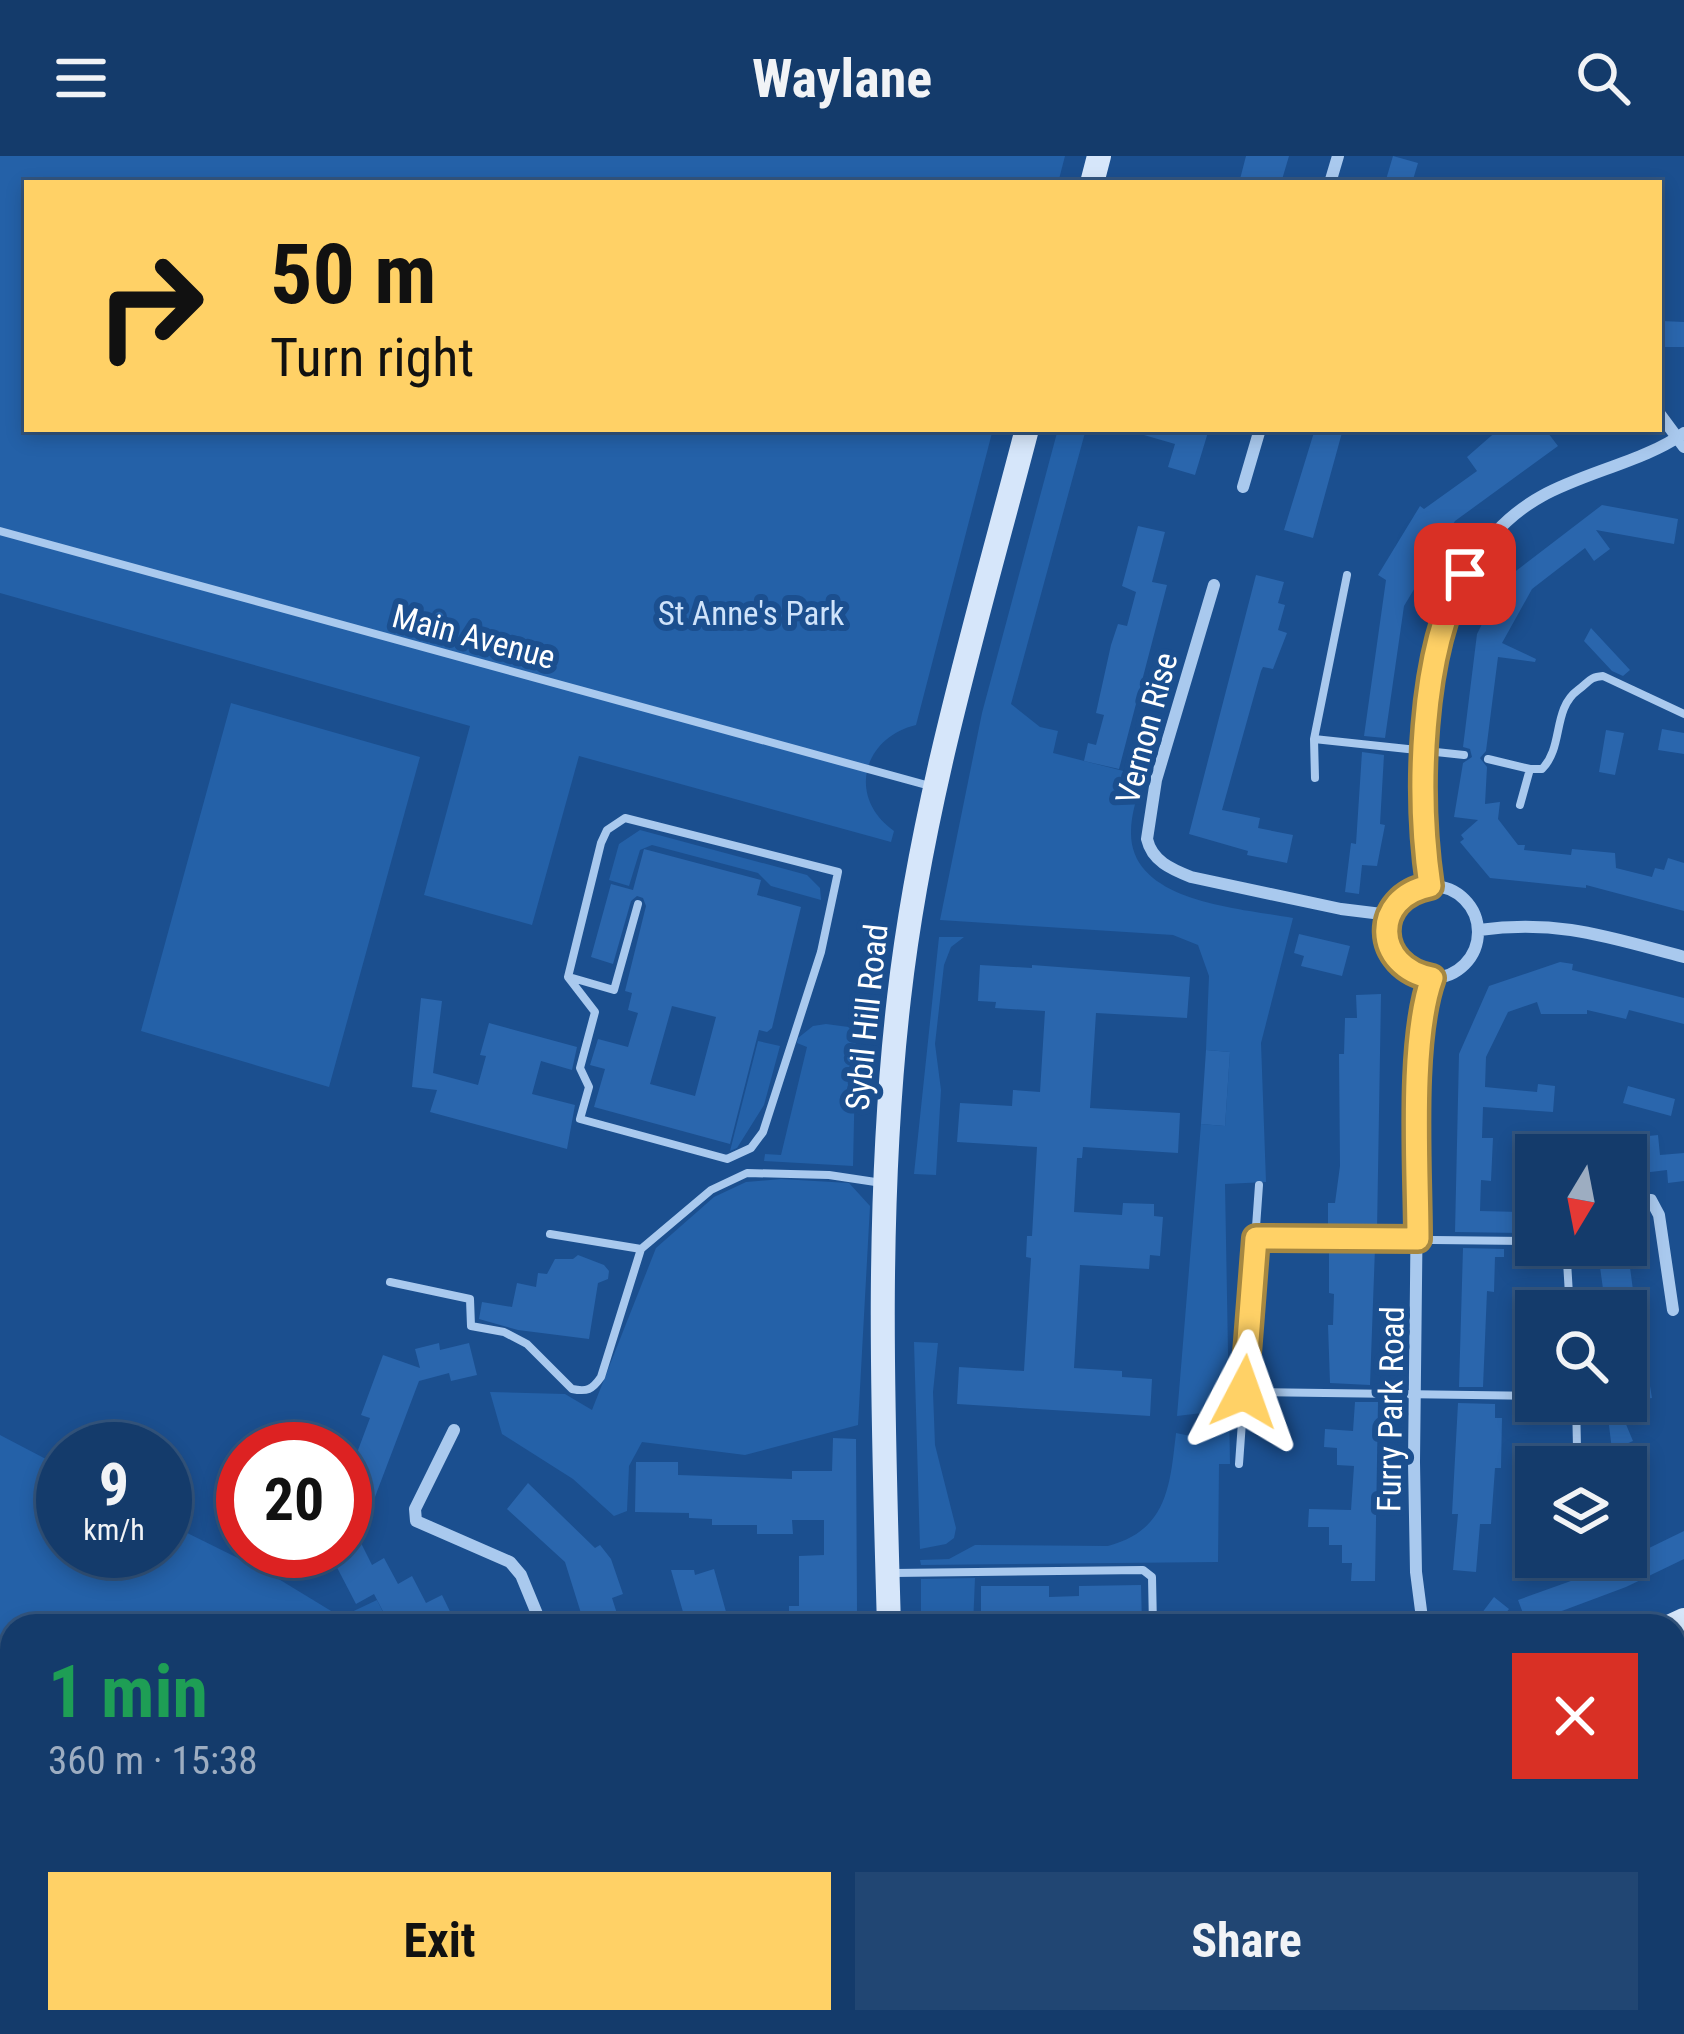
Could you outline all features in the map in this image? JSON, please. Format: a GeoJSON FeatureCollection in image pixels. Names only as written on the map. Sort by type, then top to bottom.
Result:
{"type":"FeatureCollection","features":[{"type":"Feature","properties":{"kind":"main road","name":"Sybil Hill Road"},"geometry":{"type":"LineString","coordinates":[[889,1614],[883,1183],[899,995],[934,787],[1026,432]]}},
{"type":"Feature","properties":{"kind":"street"},"geometry":{"type":"LineString","coordinates":[[1430,886],[1423,843],[1426,753],[1435,664],[1453,595],[1477,553],[1540,497],[1682,440],[1662,417]]}},
{"type":"Feature","properties":{"kind":"street"},"geometry":{"type":"LineString","coordinates":[[1243,488],[1259,432]]}},
{"type":"Feature","properties":{"kind":"street","name":"Vernon Rise"},"geometry":{"type":"LineString","coordinates":[[1214,585],[1156,780],[1149,848],[1170,868],[1190,877],[1390,915]]}},
{"type":"Feature","properties":{"kind":"street"},"geometry":{"type":"LineString","coordinates":[[1430,886],[1459,895],[1469,904],[1479,930],[1470,958],[1447,976],[1432,978],[1404,969],[1394,958],[1386,930],[1390,915],[1407,894],[1430,886]]}},
{"type":"Feature","properties":{"kind":"street"},"geometry":{"type":"LineString","coordinates":[[1479,930],[1534,924],[1574,928],[1684,957]]}},
{"type":"Feature","properties":{"kind":"street","name":"Furry Park Road"},"geometry":{"type":"LineString","coordinates":[[1421,1614],[1416,1572],[1420,1051],[1432,978]]}},
{"type":"Feature","properties":{"kind":"street"},"geometry":{"type":"LineString","coordinates":[[1647,1200],[1659,1215],[1677,1280],[1673,1310]]}},
{"type":"Feature","properties":{"kind":"street"},"geometry":{"type":"LineString","coordinates":[[454,1430],[415,1509],[416,1521],[510,1562],[521,1575],[537,1614]]}},
{"type":"Feature","properties":{"kind":"lane","name":"Main Avenue"},"geometry":{"type":"LineString","coordinates":[[0,531],[934,787]]}},
{"type":"Feature","properties":{"kind":"lane"},"geometry":{"type":"LineString","coordinates":[[1315,778],[1314,739],[1347,575]]}},
{"type":"Feature","properties":{"kind":"lane"},"geometry":{"type":"LineString","coordinates":[[1488,759],[1542,769],[1550,761],[1568,695],[1591,676],[1603,676],[1684,714]]}},
{"type":"Feature","properties":{"kind":"lane"},"geometry":{"type":"LineString","coordinates":[[1314,739],[1464,755]]}},
{"type":"Feature","properties":{"kind":"lane"},"geometry":{"type":"LineString","coordinates":[[1520,805],[1530,769]]}},
{"type":"Feature","properties":{"kind":"lane"},"geometry":{"type":"LineString","coordinates":[[625,818],[838,872],[821,952],[763,1132],[741,1155],[727,1159],[580,1118],[589,1087],[580,1068],[595,1012],[568,977],[601,843],[608,830],[625,818]]}},
{"type":"Feature","properties":{"kind":"lane"},"geometry":{"type":"LineString","coordinates":[[568,977],[614,990],[638,904]]}},
{"type":"Feature","properties":{"kind":"lane"},"geometry":{"type":"LineString","coordinates":[[390,1282],[470,1299],[471,1325],[515,1336],[572,1389],[584,1392],[593,1389],[601,1377],[641,1250],[711,1190],[747,1173],[830,1174],[883,1183]]}},
{"type":"Feature","properties":{"kind":"lane"},"geometry":{"type":"LineString","coordinates":[[1239,1464],[1259,1185]]}},
{"type":"Feature","properties":{"kind":"lane"},"geometry":{"type":"LineString","coordinates":[[550,1234],[641,1250]]}},
{"type":"Feature","properties":{"kind":"lane"},"geometry":{"type":"LineString","coordinates":[[1256,1238],[1515,1241]]}},
{"type":"Feature","properties":{"kind":"lane"},"geometry":{"type":"LineString","coordinates":[[1244,1392],[1515,1395]]}},
{"type":"Feature","properties":{"kind":"lane"},"geometry":{"type":"LineString","coordinates":[[888,1573],[1143,1570],[1152,1577],[1153,1614]]}},
{"type":"Feature","properties":{"kind":"green space","name":"St Anne's Park"},"geometry":{"type":"Polygon","coordinates":[[[0,156],[1065,156],[1059,180],[24,180],[24,432],[992,432],[916,725],[883,742],[867,770],[870,802],[894,831],[891,842],[579,756],[532,925],[424,895],[470,726],[0,593],[0,156]]]}},
{"type":"Feature","properties":{"kind":"green space"},"geometry":{"type":"Polygon","coordinates":[[[1057,432],[1085,432],[1011,704],[1040,727],[1058,731],[1053,753],[1143,776],[1131,832],[1136,856],[1149,874],[1192,898],[1293,918],[1261,1043],[1266,1182],[1225,1184],[1230,1464],[1219,1464],[1218,1562],[921,1565],[920,1560],[949,1559],[975,1545],[1108,1546],[1128,1539],[1154,1517],[1168,1487],[1176,1433],[1200,1438],[1202,1413],[1177,1416],[1201,1124],[1225,1126],[1230,1052],[1206,1050],[1209,976],[1198,945],[1173,935],[940,920],[982,713],[1057,432]]]}},
{"type":"Feature","properties":{"kind":"green space"},"geometry":{"type":"Polygon","coordinates":[[[231,703],[420,757],[329,1087],[141,1031],[231,703]]]}},
{"type":"Feature","properties":{"kind":"green space"},"geometry":{"type":"Polygon","coordinates":[[[640,830],[807,875],[820,888],[821,900],[771,886],[758,873],[652,845],[640,850],[629,886],[609,880],[619,844],[640,830]]]}},
{"type":"Feature","properties":{"kind":"green space"},"geometry":{"type":"Polygon","coordinates":[[[939,937],[964,937],[951,947],[944,965],[935,1044],[941,1090],[936,1175],[914,1174],[939,937]]]}},
{"type":"Feature","properties":{"kind":"green space"},"geometry":{"type":"Polygon","coordinates":[[[813,1026],[856,1028],[853,1166],[764,1161],[765,1154],[781,1155],[807,1047],[797,1043],[798,1038],[813,1026]]]}},
{"type":"Feature","properties":{"kind":"green space"},"geometry":{"type":"Polygon","coordinates":[[[758,1041],[780,1046],[764,1105],[737,1148],[730,1151],[758,1041]]]}},
{"type":"Feature","properties":{"kind":"green space"},"geometry":{"type":"Polygon","coordinates":[[[746,1182],[849,1183],[870,1206],[858,1425],[745,1455],[642,1442],[629,1466],[627,1511],[614,1516],[573,1479],[502,1434],[490,1392],[565,1394],[592,1410],[656,1248],[714,1197],[746,1182]]]}},
{"type":"Feature","properties":{"kind":"green space"},"geometry":{"type":"Polygon","coordinates":[[[914,1342],[938,1343],[935,1445],[956,1528],[954,1538],[946,1544],[920,1549],[914,1342]]]}},
{"type":"Feature","properties":{"kind":"green space"},"geometry":{"type":"Polygon","coordinates":[[[0,1435],[36,1454],[36,1578],[192,1578],[192,1535],[216,1547],[216,1578],[277,1578],[336,1614],[0,1614],[0,1435]]]}},
{"type":"Feature","properties":{"kind":"green space"},"geometry":{"type":"Polygon","coordinates":[[[975,1578],[974,1614],[921,1614],[921,1579],[975,1578]]]}},
{"type":"Feature","properties":{"kind":"green space"},"geometry":{"type":"Polygon","coordinates":[[[377,1600],[384,1614],[347,1614],[377,1600]]]}},
{"type":"Feature","properties":{"kind":"building"},"geometry":{"type":"Polygon","coordinates":[[[1246,156],[1289,156],[1282,180],[1240,180],[1246,156]]]}},
{"type":"Feature","properties":{"kind":"building"},"geometry":{"type":"Polygon","coordinates":[[[1393,156],[1418,163],[1413,180],[1386,180],[1393,156]]]}},
{"type":"Feature","properties":{"kind":"building"},"geometry":{"type":"Polygon","coordinates":[[[1662,321],[1684,322],[1684,347],[1662,347],[1662,321]]]}},
{"type":"Feature","properties":{"kind":"building"},"geometry":{"type":"Polygon","coordinates":[[[1208,432],[1195,475],[1168,467],[1175,444],[1137,433],[1208,432]]]}},
{"type":"Feature","properties":{"kind":"building"},"geometry":{"type":"Polygon","coordinates":[[[1314,432],[1342,432],[1313,538],[1284,530],[1314,432]]]}},
{"type":"Feature","properties":{"kind":"building"},"geometry":{"type":"Polygon","coordinates":[[[1496,432],[1547,432],[1558,446],[1455,521],[1404,606],[1385,738],[1364,736],[1386,580],[1378,575],[1420,506],[1424,509],[1477,471],[1467,457],[1496,432]]]}},
{"type":"Feature","properties":{"kind":"building"},"geometry":{"type":"Polygon","coordinates":[[[1602,505],[1678,519],[1674,544],[1596,530],[1610,549],[1594,561],[1585,548],[1532,589],[1502,643],[1536,659],[1498,657],[1486,751],[1480,758],[1487,767],[1485,804],[1500,802],[1498,819],[1518,845],[1525,845],[1524,850],[1615,853],[1616,868],[1652,877],[1655,868],[1664,870],[1668,858],[1684,863],[1684,911],[1586,885],[1490,878],[1460,842],[1461,835],[1478,820],[1454,817],[1463,763],[1472,757],[1470,749],[1463,747],[1477,634],[1504,580],[1602,505]]]}},
{"type":"Feature","properties":{"kind":"building"},"geometry":{"type":"Polygon","coordinates":[[[1138,526],[1165,532],[1152,582],[1167,585],[1119,769],[1084,761],[1088,743],[1096,745],[1104,715],[1096,713],[1111,645],[1118,624],[1127,626],[1136,592],[1122,586],[1138,526]]]}},
{"type":"Feature","properties":{"kind":"building"},"geometry":{"type":"Polygon","coordinates":[[[1256,575],[1284,582],[1278,603],[1285,605],[1278,630],[1287,633],[1273,669],[1263,667],[1261,671],[1222,810],[1260,818],[1258,828],[1293,835],[1287,863],[1247,855],[1248,851],[1189,834],[1256,575]]]}},
{"type":"Feature","properties":{"kind":"building"},"geometry":{"type":"Polygon","coordinates":[[[1591,628],[1630,670],[1623,676],[1612,671],[1584,641],[1591,628]]]}},
{"type":"Feature","properties":{"kind":"building"},"geometry":{"type":"Polygon","coordinates":[[[1662,729],[1684,733],[1684,754],[1658,750],[1662,729]]]}},
{"type":"Feature","properties":{"kind":"building"},"geometry":{"type":"Polygon","coordinates":[[[1606,730],[1624,733],[1615,775],[1599,772],[1606,730]]]}},
{"type":"Feature","properties":{"kind":"building"},"geometry":{"type":"Polygon","coordinates":[[[1362,752],[1384,755],[1380,824],[1385,825],[1377,866],[1362,865],[1359,894],[1345,892],[1351,843],[1356,844],[1362,752]]]}},
{"type":"Feature","properties":{"kind":"building"},"geometry":{"type":"Polygon","coordinates":[[[644,849],[761,880],[757,895],[801,907],[772,1028],[759,1030],[730,1144],[594,1107],[605,1069],[590,1065],[598,1039],[628,1047],[638,1013],[628,1010],[632,993],[625,991],[646,906],[643,898],[631,901],[613,964],[591,957],[611,884],[633,890],[644,849]],[[672,1006],[650,1084],[695,1096],[716,1017],[672,1006]]]}},
{"type":"Feature","properties":{"kind":"building"},"geometry":{"type":"Polygon","coordinates":[[[1299,934],[1350,946],[1342,976],[1301,966],[1304,956],[1294,953],[1299,934]]]}},
{"type":"Feature","properties":{"kind":"building"},"geometry":{"type":"Polygon","coordinates":[[[1560,962],[1573,964],[1572,970],[1684,998],[1684,1024],[1629,1010],[1626,1019],[1587,1010],[1587,1014],[1541,1014],[1537,1002],[1508,1012],[1486,1057],[1485,1087],[1537,1092],[1538,1084],[1555,1086],[1553,1112],[1483,1107],[1482,1138],[1493,1138],[1491,1181],[1481,1180],[1480,1211],[1515,1212],[1515,1233],[1455,1232],[1459,1054],[1489,986],[1560,962]]]}},
{"type":"Feature","properties":{"kind":"building"},"geometry":{"type":"Polygon","coordinates":[[[980,965],[1190,977],[1187,1018],[1096,1013],[1090,1108],[1180,1113],[1178,1153],[1083,1147],[1082,1158],[1077,1158],[1074,1212],[1122,1215],[1123,1203],[1154,1204],[1154,1216],[1163,1217],[1160,1256],[1150,1255],[1149,1269],[1080,1265],[1074,1368],[1122,1371],[1122,1377],[1152,1379],[1150,1416],[957,1404],[959,1367],[1024,1371],[1031,1258],[1026,1257],[1027,1236],[1032,1236],[1037,1147],[957,1142],[960,1103],[1012,1106],[1013,1090],[1040,1092],[1045,1011],[995,1008],[996,1002],[978,1001],[980,965]]]}},
{"type":"Feature","properties":{"kind":"building"},"geometry":{"type":"Polygon","coordinates":[[[1381,994],[1377,1231],[1328,1231],[1328,1203],[1335,1203],[1340,1166],[1339,1054],[1344,1054],[1345,1018],[1357,1018],[1356,995],[1381,994]]]}},
{"type":"Feature","properties":{"kind":"building"},"geometry":{"type":"Polygon","coordinates":[[[421,998],[442,1001],[433,1073],[478,1085],[489,1023],[577,1047],[572,1070],[541,1061],[532,1094],[575,1105],[567,1149],[430,1112],[437,1090],[412,1087],[421,998]]]}},
{"type":"Feature","properties":{"kind":"building"},"geometry":{"type":"Polygon","coordinates":[[[1206,1050],[1230,1052],[1225,1126],[1201,1124],[1206,1050]]]}},
{"type":"Feature","properties":{"kind":"building"},"geometry":{"type":"Polygon","coordinates":[[[1628,1086],[1675,1099],[1671,1116],[1623,1103],[1628,1086]]]}},
{"type":"Feature","properties":{"kind":"building"},"geometry":{"type":"Polygon","coordinates":[[[1658,1135],[1660,1155],[1684,1153],[1684,1181],[1668,1183],[1667,1170],[1647,1172],[1647,1136],[1658,1135]]]}},
{"type":"Feature","properties":{"kind":"building"},"geometry":{"type":"Polygon","coordinates":[[[1329,1247],[1375,1248],[1370,1385],[1330,1383],[1328,1325],[1333,1325],[1334,1294],[1329,1293],[1329,1247]]]}},
{"type":"Feature","properties":{"kind":"building"},"geometry":{"type":"Polygon","coordinates":[[[1463,1248],[1504,1249],[1504,1257],[1495,1257],[1494,1292],[1487,1291],[1483,1387],[1459,1387],[1463,1248]]]}},
{"type":"Feature","properties":{"kind":"building"},"geometry":{"type":"Polygon","coordinates":[[[578,1255],[609,1271],[608,1279],[598,1283],[589,1339],[518,1330],[479,1319],[482,1302],[512,1307],[517,1283],[536,1287],[538,1273],[547,1274],[555,1259],[578,1255]]]}},
{"type":"Feature","properties":{"kind":"building"},"geometry":{"type":"Polygon","coordinates":[[[1600,1266],[1630,1266],[1633,1290],[1603,1290],[1600,1266]]]}},
{"type":"Feature","properties":{"kind":"building"},"geometry":{"type":"Polygon","coordinates":[[[439,1343],[440,1350],[469,1343],[477,1375],[451,1381],[449,1373],[419,1381],[372,1505],[372,1422],[361,1415],[383,1355],[420,1368],[415,1349],[439,1343]]]}},
{"type":"Feature","properties":{"kind":"building"},"geometry":{"type":"Polygon","coordinates":[[[1355,1402],[1378,1402],[1375,1581],[1351,1581],[1352,1563],[1342,1563],[1342,1545],[1329,1545],[1329,1527],[1308,1527],[1309,1509],[1351,1510],[1354,1466],[1337,1465],[1337,1448],[1324,1447],[1325,1429],[1353,1431],[1355,1402]]]}},
{"type":"Feature","properties":{"kind":"building"},"geometry":{"type":"Polygon","coordinates":[[[1458,1403],[1495,1404],[1495,1418],[1502,1418],[1501,1468],[1495,1468],[1491,1524],[1480,1524],[1476,1572],[1453,1570],[1458,1403]]]}},
{"type":"Feature","properties":{"kind":"building"},"geometry":{"type":"Polygon","coordinates":[[[1609,1422],[1625,1422],[1633,1441],[1612,1446],[1609,1422]]]}},
{"type":"Feature","properties":{"kind":"building"},"geometry":{"type":"Polygon","coordinates":[[[833,1438],[856,1439],[857,1611],[850,1614],[789,1614],[789,1606],[799,1606],[799,1556],[824,1555],[824,1520],[792,1520],[793,1534],[757,1534],[757,1525],[712,1525],[712,1519],[689,1518],[689,1513],[635,1512],[636,1462],[678,1462],[678,1475],[792,1479],[792,1471],[832,1471],[833,1438]]]}},
{"type":"Feature","properties":{"kind":"building"},"geometry":{"type":"Polygon","coordinates":[[[528,1483],[595,1548],[600,1545],[611,1559],[623,1594],[612,1598],[617,1614],[581,1614],[565,1562],[507,1509],[528,1483]]]}},
{"type":"Feature","properties":{"kind":"building"},"geometry":{"type":"Polygon","coordinates":[[[1684,1531],[1684,1559],[1647,1577],[1647,1549],[1684,1531]]]}},
{"type":"Feature","properties":{"kind":"building"},"geometry":{"type":"Polygon","coordinates":[[[384,1558],[398,1584],[412,1576],[426,1603],[442,1595],[451,1614],[384,1614],[374,1594],[356,1604],[342,1578],[372,1578],[372,1565],[384,1558]]]}},
{"type":"Feature","properties":{"kind":"building"},"geometry":{"type":"Polygon","coordinates":[[[714,1569],[727,1614],[684,1614],[671,1570],[694,1570],[695,1575],[714,1569]]]}},
{"type":"Feature","properties":{"kind":"building"},"geometry":{"type":"Polygon","coordinates":[[[1579,1578],[1645,1578],[1554,1614],[1523,1614],[1518,1600],[1579,1578]]]}},
{"type":"Feature","properties":{"kind":"building"},"geometry":{"type":"Polygon","coordinates":[[[1141,1585],[1142,1614],[981,1614],[981,1586],[1049,1586],[1049,1597],[1079,1596],[1079,1586],[1141,1585]]]}},
{"type":"Feature","properties":{"kind":"building"},"geometry":{"type":"Polygon","coordinates":[[[1494,1597],[1509,1609],[1505,1614],[1481,1614],[1494,1597]]]}},
{"type":"Feature","properties":{"kind":"route"},"geometry":{"type":"LineString","coordinates":[[1244,1392],[1256,1238],[1418,1239],[1420,1051],[1432,978],[1404,969],[1394,958],[1386,930],[1396,903],[1430,886],[1422,799],[1430,700],[1444,619],[1465,574]]}}]}
